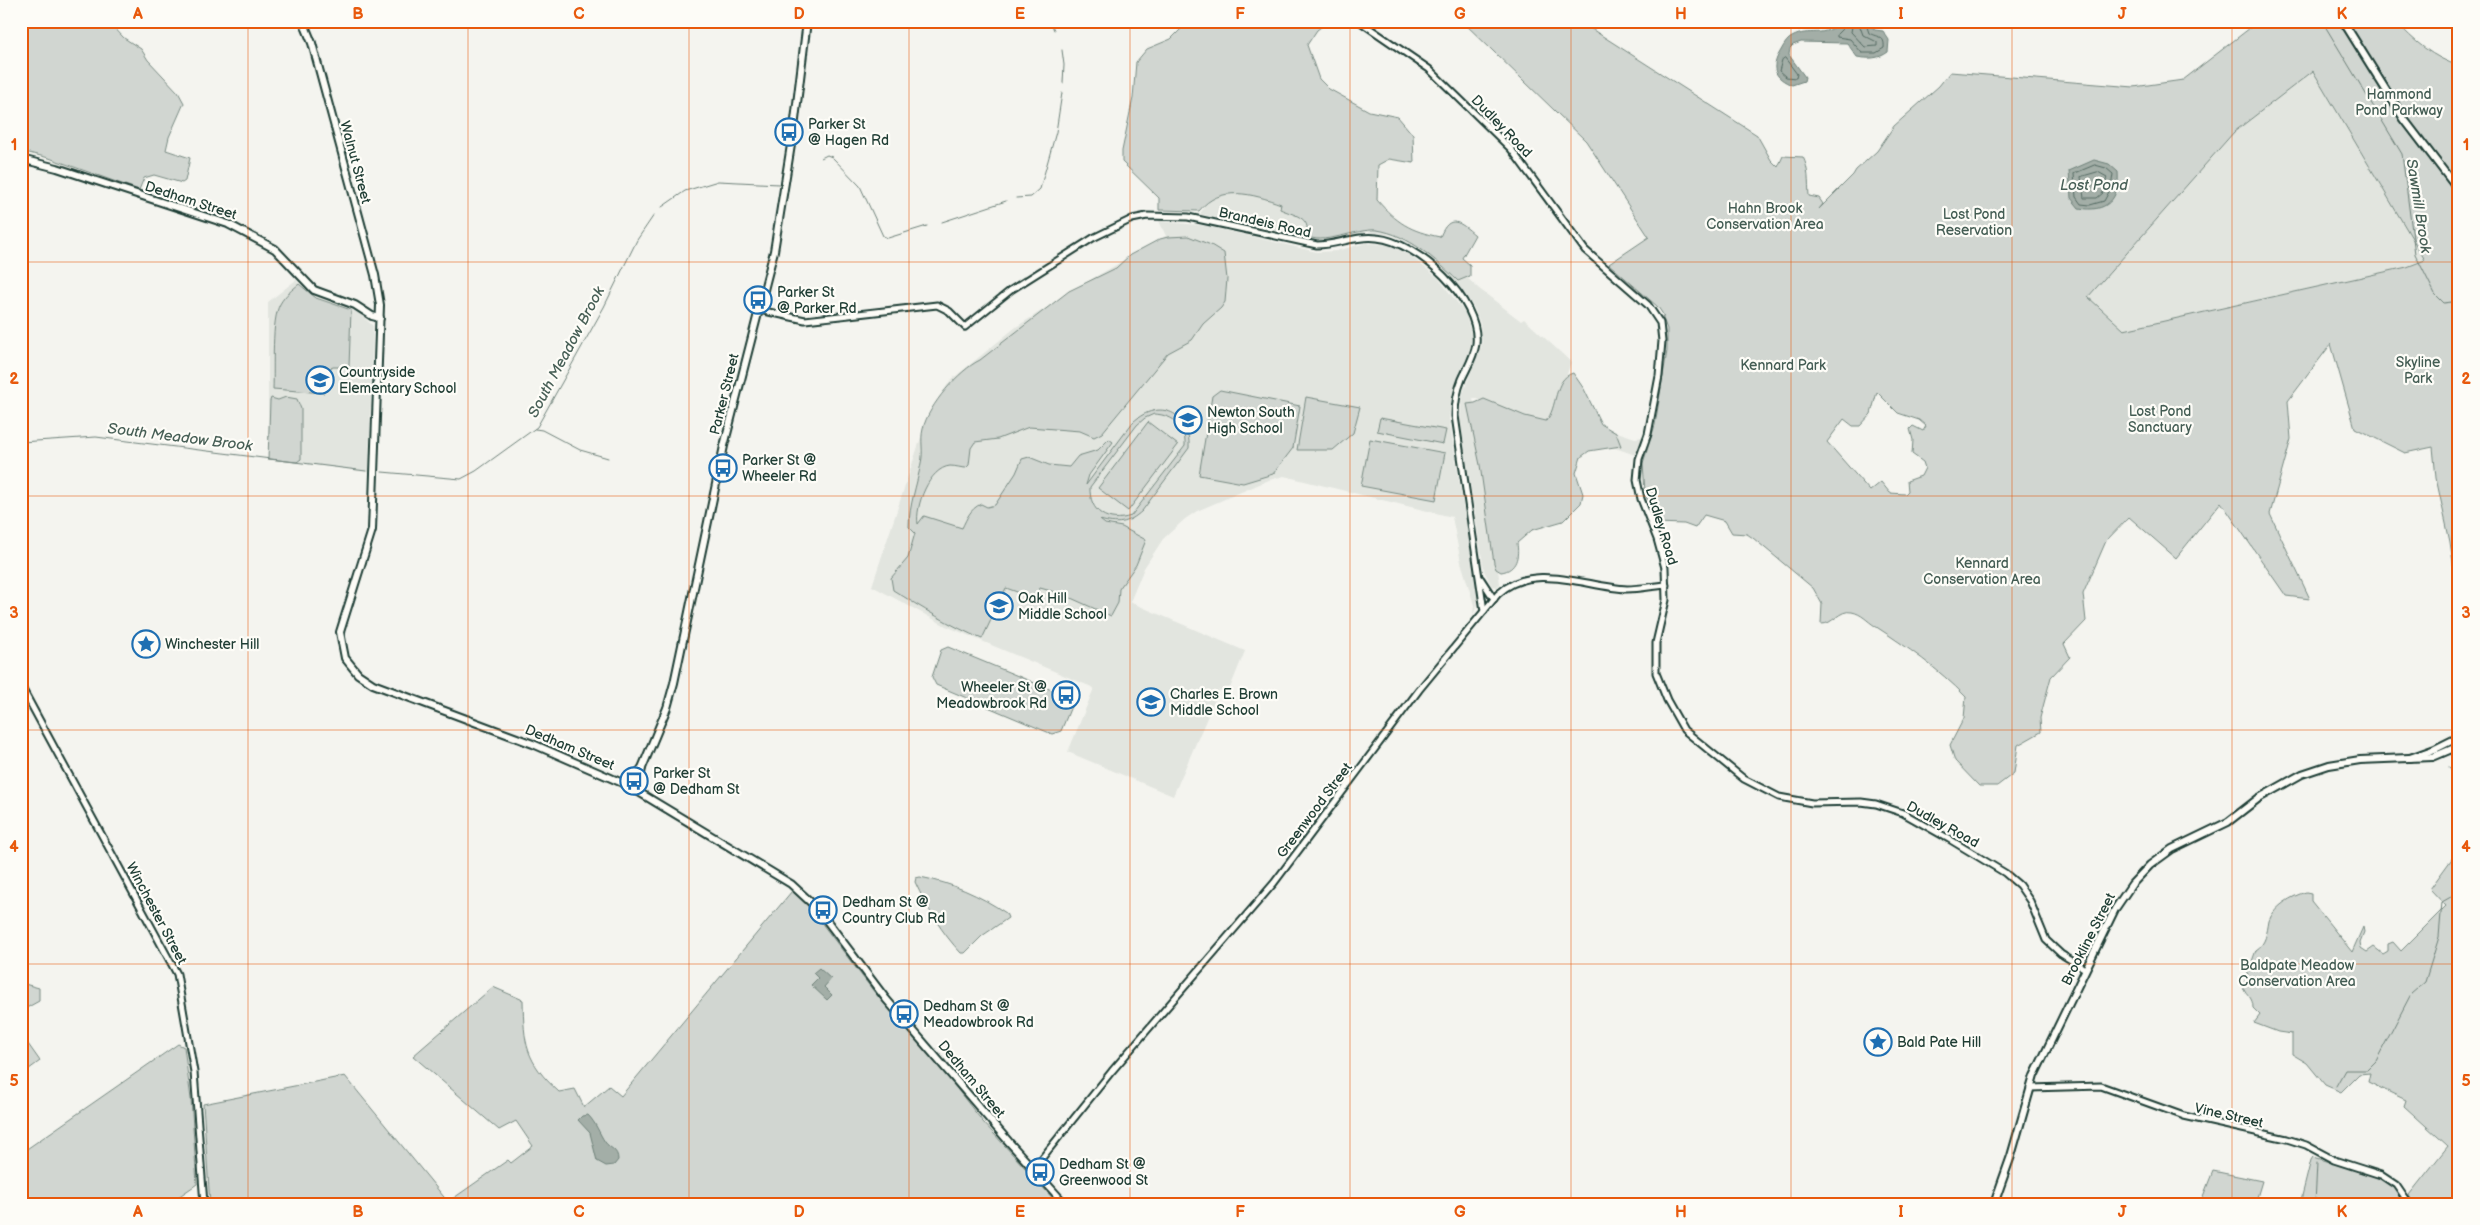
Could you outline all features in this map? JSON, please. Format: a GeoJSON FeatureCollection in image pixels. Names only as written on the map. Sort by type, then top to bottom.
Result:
{"type":"FeatureCollection","features":[{"type":"Feature","properties":{"kind":"main road","name":"Walnut Street"},"geometry":{"type":"LineString","coordinates":[[303,21],[312,43],[374,275],[380,310]]}},
{"type":"Feature","properties":{"kind":"main road","name":"Parker Street"},"geometry":{"type":"LineString","coordinates":[[638,791],[642,768],[664,715],[674,683],[724,446],[760,308],[778,228],[807,21]]}},
{"type":"Feature","properties":{"kind":"main road"},"geometry":{"type":"LineString","coordinates":[[2343,21],[2404,119],[2459,191]]}},
{"type":"Feature","properties":{"kind":"main road","name":"Dedham Street"},"geometry":{"type":"LineString","coordinates":[[21,159],[57,168],[235,227],[274,249],[314,290],[380,318]]}},
{"type":"Feature","properties":{"kind":"main road","name":"Dedham Street"},"geometry":{"type":"LineString","coordinates":[[362,309],[380,310],[372,530],[342,621],[340,638],[345,658],[358,674],[373,684],[533,744],[627,785],[780,876],[810,900],[886,999],[1066,1204]]}},
{"type":"Feature","properties":{"kind":"main road"},"geometry":{"type":"LineString","coordinates":[[2410,758],[2436,749],[2459,736]]}},
{"type":"Feature","properties":{"kind":"main road","name":"Brookline Street"},"geometry":{"type":"LineString","coordinates":[[1994,1204],[2011,1156],[2030,1088],[2085,968],[2115,909],[2132,884],[2150,864],[2172,849],[2228,822],[2265,794],[2302,774],[2329,765],[2360,760],[2433,757],[2459,746]]}},
{"type":"Feature","properties":{"kind":"main road","name":"Parker Street"},"geometry":{"type":"LineString","coordinates":[[627,785],[642,768]]}},
{"type":"Feature","properties":{"kind":"street","name":"Dudley Road"},"geometry":{"type":"LineString","coordinates":[[1359,21],[1429,69],[1511,149],[1584,250],[1636,293],[1656,315],[1661,331],[1660,362],[1651,420],[1639,459],[1637,480],[1640,499],[1664,559],[1666,585],[1664,610],[1656,644],[1656,673],[1677,720],[1692,738],[1744,779],[1778,796],[1812,803],[1861,802],[1876,804],[1902,813],[1950,838],[2019,885],[2030,901],[2046,940],[2061,954],[2085,968]]}},
{"type":"Feature","properties":{"kind":"street","name":"Brandeis Road"},"geometry":{"type":"LineString","coordinates":[[760,308],[764,311],[805,320],[937,306],[949,311],[965,328],[1011,290],[1069,252],[1123,222],[1147,216],[1196,218],[1317,245],[1331,245],[1376,237],[1405,246],[1426,260],[1446,279],[1462,300],[1474,324],[1476,345],[1458,390],[1454,416],[1457,446],[1481,579],[1484,611]]}},
{"type":"Feature","properties":{"kind":"street","name":"Greenwood Street"},"geometry":{"type":"LineString","coordinates":[[1034,1168],[1112,1071],[1274,883],[1419,690],[1494,599],[1510,585],[1536,578],[1591,582],[1626,589],[1666,585]]}},
{"type":"Feature","properties":{"kind":"street","name":"Brandeis Road"},"geometry":{"type":"LineString","coordinates":[[1481,579],[1494,599]]}},
{"type":"Feature","properties":{"kind":"street","name":"Winchester Street"},"geometry":{"type":"LineString","coordinates":[[21,686],[177,974],[194,1066],[204,1204]]}},
{"type":"Feature","properties":{"kind":"street","name":"Vine Street"},"geometry":{"type":"LineString","coordinates":[[2030,1088],[2101,1086],[2184,1116],[2287,1139],[2306,1145],[2334,1160],[2382,1175],[2396,1185],[2409,1204]]}},
{"type":"Feature","properties":{"kind":"shaded area"},"geometry":{"type":"Polygon","coordinates":[[[2313,71],[2425,260],[2407,267],[2124,330],[2088,297],[2234,132],[2313,71]]]}},
{"type":"Feature","properties":{"kind":"shaded area"},"geometry":{"type":"Polygon","coordinates":[[[1255,190],[1431,244],[1478,288],[1521,321],[1524,319],[1571,362],[1555,411],[1635,438],[1644,437],[1638,456],[1473,398],[1500,584],[1497,587],[1492,586],[1484,571],[1460,420],[1462,395],[1482,344],[1480,323],[1474,308],[1461,289],[1441,267],[1418,249],[1393,235],[1368,232],[1334,241],[1316,241],[1200,214],[1210,197],[1255,190]]]}},
{"type":"Feature","properties":{"kind":"shaded area","name":"Newton South High School"},"geometry":{"type":"Polygon","coordinates":[[[1159,221],[1207,226],[1317,252],[1336,251],[1366,243],[1390,245],[1409,255],[1438,278],[1466,314],[1472,338],[1469,354],[1453,390],[1449,418],[1478,595],[1473,615],[1474,605],[1461,562],[1452,517],[1284,476],[1269,480],[1197,511],[1163,539],[1144,568],[1130,602],[1245,651],[1228,693],[1219,690],[1173,796],[1068,752],[1094,688],[946,626],[872,586],[928,416],[951,380],[1016,327],[1095,277],[1166,236],[1159,221]]]}},
{"type":"Feature","properties":{"kind":"shaded area","name":"Countryside Elementary School"},"geometry":{"type":"Polygon","coordinates":[[[296,280],[305,291],[316,298],[359,313],[373,326],[369,472],[268,459],[268,302],[296,280]]]}},
{"type":"Feature","properties":{"kind":"green space"},"geometry":{"type":"Polygon","coordinates":[[[21,21],[108,21],[124,38],[141,49],[148,60],[178,92],[184,103],[169,137],[166,150],[190,158],[185,181],[182,183],[154,175],[144,178],[139,190],[49,158],[21,151],[21,21]]]}},
{"type":"Feature","properties":{"kind":"green space"},"geometry":{"type":"Polygon","coordinates":[[[1180,21],[1329,21],[1317,30],[1307,45],[1319,79],[1329,89],[1369,111],[1398,117],[1413,135],[1414,163],[1389,159],[1378,165],[1377,200],[1391,215],[1405,225],[1420,232],[1440,237],[1443,229],[1451,222],[1460,224],[1470,230],[1475,235],[1462,258],[1470,265],[1470,276],[1458,281],[1421,249],[1400,237],[1377,230],[1329,238],[1312,238],[1306,235],[1307,229],[1304,220],[1280,209],[1281,204],[1259,197],[1227,194],[1207,203],[1199,211],[1159,210],[1159,198],[1122,162],[1122,151],[1133,98],[1136,62],[1147,49],[1171,39],[1181,29],[1180,21]]]}},
{"type":"Feature","properties":{"kind":"green space"},"geometry":{"type":"Polygon","coordinates":[[[1462,21],[1579,21],[1757,135],[1771,160],[1778,167],[1783,156],[1803,157],[1807,171],[1809,196],[1819,198],[1823,204],[1819,209],[1877,151],[1894,126],[1939,86],[1950,72],[2134,87],[2183,80],[2259,21],[2396,21],[2425,48],[2450,63],[2459,66],[2459,604],[2450,542],[2436,478],[2433,447],[2405,453],[2355,428],[2331,344],[2288,401],[2291,439],[2270,514],[2310,599],[2286,596],[2221,502],[2176,558],[2129,517],[2106,541],[2083,594],[2086,621],[2064,644],[2070,657],[2051,677],[2040,718],[2041,732],[2018,745],[2014,773],[1997,786],[1979,786],[1955,761],[1950,745],[1964,718],[1966,697],[1934,668],[1856,613],[1843,613],[1825,624],[1821,624],[1822,604],[1813,588],[1753,538],[1747,534],[1732,533],[1725,521],[1704,515],[1695,528],[1684,524],[1656,523],[1645,493],[1643,463],[1655,425],[1667,351],[1667,329],[1662,316],[1664,316],[1658,307],[1609,264],[1649,237],[1586,141],[1462,21]],[[2313,71],[2234,132],[2088,297],[2124,330],[2407,267],[2425,260],[2313,71]],[[1877,392],[1871,414],[1860,426],[1853,426],[1844,419],[1827,442],[1870,491],[1881,482],[1890,493],[1905,494],[1908,491],[1907,481],[1921,476],[1925,468],[1923,462],[1912,454],[1913,440],[1910,429],[1913,426],[1923,431],[1926,426],[1919,420],[1898,413],[1877,392]]]}},
{"type":"Feature","properties":{"kind":"green space"},"geometry":{"type":"Polygon","coordinates":[[[1188,236],[1211,245],[1224,253],[1227,279],[1225,302],[1203,324],[1192,340],[1168,353],[1102,433],[1094,437],[1080,431],[1029,427],[998,439],[975,442],[971,448],[969,465],[966,468],[950,466],[942,468],[936,473],[925,489],[919,508],[918,524],[924,516],[962,528],[974,508],[981,504],[987,507],[995,505],[1016,473],[1022,459],[1029,457],[1049,465],[1069,467],[1078,456],[1098,450],[1109,439],[1113,442],[1089,475],[1086,485],[1133,422],[1153,411],[1163,410],[1172,412],[1185,425],[1189,448],[1142,511],[1127,521],[1112,523],[1100,520],[1105,524],[1122,527],[1146,540],[1136,565],[1119,589],[1118,603],[1111,616],[1062,594],[1040,588],[1034,598],[1006,588],[982,639],[948,623],[893,590],[891,578],[908,558],[915,533],[909,527],[909,519],[922,459],[923,429],[931,410],[938,400],[963,372],[1069,291],[1116,268],[1130,255],[1160,239],[1188,236]],[[1154,414],[1145,418],[1137,425],[1090,487],[1093,503],[1102,514],[1115,518],[1131,516],[1185,446],[1181,427],[1173,419],[1154,414]]]}},
{"type":"Feature","properties":{"kind":"green space"},"geometry":{"type":"Polygon","coordinates":[[[299,284],[316,298],[351,310],[349,367],[333,367],[327,370],[324,393],[273,389],[274,332],[277,311],[284,298],[299,284]]]}},
{"type":"Feature","properties":{"kind":"green space"},"geometry":{"type":"Polygon","coordinates":[[[1573,373],[1584,389],[1601,424],[1616,433],[1621,446],[1589,451],[1581,457],[1576,473],[1583,494],[1581,503],[1563,521],[1532,530],[1517,543],[1518,553],[1514,565],[1501,572],[1496,569],[1494,563],[1480,465],[1467,404],[1484,399],[1525,416],[1546,421],[1562,381],[1573,373]]]}},
{"type":"Feature","properties":{"kind":"green space"},"geometry":{"type":"Polygon","coordinates":[[[1220,390],[1300,406],[1293,448],[1273,474],[1243,483],[1199,475],[1212,396],[1220,390]]]}},
{"type":"Feature","properties":{"kind":"green space"},"geometry":{"type":"Polygon","coordinates":[[[286,397],[297,399],[301,409],[301,459],[297,462],[268,459],[270,401],[271,398],[278,400],[286,397]]]}},
{"type":"Feature","properties":{"kind":"green space"},"geometry":{"type":"Polygon","coordinates":[[[1306,397],[1360,407],[1353,433],[1333,450],[1297,450],[1306,397]]]}},
{"type":"Feature","properties":{"kind":"green space"},"geometry":{"type":"Polygon","coordinates":[[[1380,418],[1446,430],[1443,444],[1377,431],[1380,418]]]}},
{"type":"Feature","properties":{"kind":"green space"},"geometry":{"type":"Polygon","coordinates":[[[1148,422],[1178,445],[1128,511],[1098,488],[1148,422]]]}},
{"type":"Feature","properties":{"kind":"green space"},"geometry":{"type":"Polygon","coordinates":[[[1370,439],[1445,453],[1436,500],[1361,486],[1370,439]]]}},
{"type":"Feature","properties":{"kind":"green space"},"geometry":{"type":"Polygon","coordinates":[[[948,647],[1071,698],[1072,704],[1061,731],[1052,734],[936,685],[932,677],[941,650],[948,647]]]}},
{"type":"Feature","properties":{"kind":"green space","name":"Baldpate Meadow Conservation Area"},"geometry":{"type":"Polygon","coordinates":[[[2459,849],[2459,1204],[2413,1204],[2409,1195],[2448,1146],[2404,1106],[2406,1100],[2368,1082],[2370,1073],[2359,1074],[2341,1092],[2325,1085],[2307,1063],[2292,1054],[2292,1034],[2278,1032],[2254,1023],[2260,1015],[2253,1008],[2251,999],[2243,987],[2256,950],[2266,937],[2271,916],[2284,902],[2306,892],[2311,893],[2311,901],[2352,952],[2363,927],[2364,932],[2360,942],[2361,948],[2367,952],[2374,947],[2383,954],[2388,951],[2388,944],[2393,942],[2401,951],[2446,906],[2430,889],[2459,849]]]}},
{"type":"Feature","properties":{"kind":"green space"},"geometry":{"type":"Polygon","coordinates":[[[920,877],[954,886],[975,895],[1006,913],[1008,918],[982,936],[965,953],[961,953],[935,920],[915,882],[916,878],[920,877]]]}},
{"type":"Feature","properties":{"kind":"green space"},"geometry":{"type":"Polygon","coordinates":[[[792,891],[807,904],[875,993],[928,1052],[983,1122],[1058,1204],[210,1204],[203,1104],[345,1076],[448,1202],[508,1160],[511,1163],[533,1146],[516,1121],[499,1130],[413,1056],[493,987],[523,1000],[524,1029],[529,1051],[539,1071],[559,1092],[575,1089],[584,1107],[609,1086],[621,1096],[792,891]]]}},
{"type":"Feature","properties":{"kind":"green space"},"geometry":{"type":"Polygon","coordinates":[[[21,983],[39,988],[39,1001],[21,1011],[21,983]]]}},
{"type":"Feature","properties":{"kind":"green space"},"geometry":{"type":"Polygon","coordinates":[[[21,1034],[40,1061],[21,1075],[21,1034]]]}},
{"type":"Feature","properties":{"kind":"green space"},"geometry":{"type":"Polygon","coordinates":[[[178,1044],[184,1047],[191,1099],[197,1184],[168,1204],[21,1204],[21,1153],[178,1044]]]}},
{"type":"Feature","properties":{"kind":"green space"},"geometry":{"type":"Polygon","coordinates":[[[2313,1157],[2386,1180],[2400,1194],[2406,1204],[2300,1204],[2313,1157]]]}},
{"type":"Feature","properties":{"kind":"green space"},"geometry":{"type":"Polygon","coordinates":[[[2213,1171],[2262,1181],[2255,1204],[2200,1204],[2213,1171]]]}},
{"type":"Feature","properties":{"kind":"water"},"geometry":{"type":"Polygon","coordinates":[[[1844,21],[1861,22],[1868,24],[1875,30],[1883,31],[1889,40],[1888,52],[1877,57],[1861,58],[1857,57],[1847,43],[1801,42],[1790,48],[1789,55],[1805,77],[1804,81],[1792,85],[1778,76],[1775,63],[1790,38],[1798,34],[1829,30],[1844,21]]]}},
{"type":"Feature","properties":{"kind":"water","name":"Lost Pond"},"geometry":{"type":"Polygon","coordinates":[[[2094,160],[2109,164],[2118,172],[2117,190],[2114,197],[2104,206],[2089,209],[2079,208],[2071,198],[2069,171],[2094,160]]]}},
{"type":"Feature","properties":{"kind":"water"},"geometry":{"type":"Polygon","coordinates":[[[819,968],[831,979],[824,987],[832,995],[827,1000],[811,985],[818,978],[813,973],[819,968]]]}},
{"type":"Feature","properties":{"kind":"water"},"geometry":{"type":"Polygon","coordinates":[[[588,1115],[605,1142],[617,1154],[618,1160],[614,1165],[606,1166],[597,1161],[590,1133],[578,1120],[582,1116],[588,1115]]]}},
{"type":"Feature","properties":{"kind":"waterway","name":"South Meadow Brook"},"geometry":{"type":"LineString","coordinates":[[1050,21],[1054,30]]}},
{"type":"Feature","properties":{"kind":"waterway","name":"Sawmill Brook"},"geometry":{"type":"LineString","coordinates":[[2322,21],[2402,154],[2415,254],[2435,294],[2444,303],[2459,301]]}},
{"type":"Feature","properties":{"kind":"waterway","name":"South Meadow Brook"},"geometry":{"type":"LineString","coordinates":[[1062,50],[1064,65],[1063,83]]}},
{"type":"Feature","properties":{"kind":"waterway","name":"South Meadow Brook"},"geometry":{"type":"LineString","coordinates":[[1016,198],[1031,197],[1040,189],[1056,132],[1062,93]]}},
{"type":"Feature","properties":{"kind":"waterway","name":"South Meadow Brook"},"geometry":{"type":"LineString","coordinates":[[821,158],[827,155],[832,157],[860,186],[883,236],[888,238],[927,226]]}},
{"type":"Feature","properties":{"kind":"waterway","name":"South Meadow Brook"},"geometry":{"type":"LineString","coordinates":[[662,207],[685,191],[718,181],[779,184]]}},
{"type":"Feature","properties":{"kind":"waterway","name":"South Meadow Brook"},"geometry":{"type":"LineString","coordinates":[[942,222],[1006,201]]}},
{"type":"Feature","properties":{"kind":"waterway","name":"South Meadow Brook"},"geometry":{"type":"LineString","coordinates":[[382,472],[461,479],[476,471],[537,427],[604,307],[637,240],[654,215]]}},
{"type":"Feature","properties":{"kind":"waterway"},"geometry":{"type":"LineString","coordinates":[[535,429],[542,430],[580,450],[608,458]]}},
{"type":"Feature","properties":{"kind":"waterway","name":"South Meadow Brook"},"geometry":{"type":"LineString","coordinates":[[21,442],[96,437],[366,471]]}},
{"type":"Feature","properties":{"kind":"waterway","name":"Sawmill Brook"},"geometry":{"type":"LineString","coordinates":[[2449,767],[2459,783]]}},
{"type":"Feature","properties":{"kind":"waterway","name":"Sawmill Brook"},"geometry":{"type":"LineString","coordinates":[[2336,1086],[2345,1070],[2367,1070],[2376,1061],[2411,994],[2425,982],[2439,937],[2442,902],[2456,894],[2456,879],[2459,877]]}},
{"type":"Feature","properties":{"kind":"waterway","name":"Sawmill Brook"},"geometry":{"type":"LineString","coordinates":[[2315,1204],[2317,1163]]}},
{"type":"Feature","properties":{"kind":"place","name":"Parker St @ Hagen Rd"},"geometry":{"type":"Point","coordinates":[789,132]}},
{"type":"Feature","properties":{"kind":"place","name":"Parker St @ Parker Rd"},"geometry":{"type":"Point","coordinates":[758,300]}},
{"type":"Feature","properties":{"kind":"place","name":"Countryside Elementary School"},"geometry":{"type":"Point","coordinates":[320,380]}},
{"type":"Feature","properties":{"kind":"place","name":"Newton South High School"},"geometry":{"type":"Point","coordinates":[1188,420]}},
{"type":"Feature","properties":{"kind":"place","name":"Parker St @ Wheeler Rd"},"geometry":{"type":"Point","coordinates":[723,468]}},
{"type":"Feature","properties":{"kind":"place","name":"Oak Hill Middle School"},"geometry":{"type":"Point","coordinates":[999,606]}},
{"type":"Feature","properties":{"kind":"place","name":"Winchester Hill"},"geometry":{"type":"Point","coordinates":[146,644]}},
{"type":"Feature","properties":{"kind":"place","name":"Wheeler St @ Meadowbrook Rd"},"geometry":{"type":"Point","coordinates":[1066,695]}},
{"type":"Feature","properties":{"kind":"place","name":"Charles E. Brown Middle School"},"geometry":{"type":"Point","coordinates":[1151,702]}},
{"type":"Feature","properties":{"kind":"place","name":"Parker St @ Dedham St"},"geometry":{"type":"Point","coordinates":[634,781]}},
{"type":"Feature","properties":{"kind":"place","name":"Dedham St @ Country Club Rd"},"geometry":{"type":"Point","coordinates":[823,910]}},
{"type":"Feature","properties":{"kind":"place","name":"Dedham St @ Meadowbrook Rd"},"geometry":{"type":"Point","coordinates":[904,1014]}},
{"type":"Feature","properties":{"kind":"place","name":"Bald Pate Hill"},"geometry":{"type":"Point","coordinates":[1878,1042]}},
{"type":"Feature","properties":{"kind":"place","name":"Dedham St @ Greenwood St"},"geometry":{"type":"Point","coordinates":[1040,1172]}},
{"type":"Feature","properties":{"kind":"park label","name":"Hammond Pond Parkway"},"geometry":{"type":"Point","coordinates":[2399,102]}},
{"type":"Feature","properties":{"kind":"park label","name":"Hahn Brook Conservation Area"},"geometry":{"type":"Point","coordinates":[1765,216]}},
{"type":"Feature","properties":{"kind":"park label","name":"Lost Pond Reservation"},"geometry":{"type":"Point","coordinates":[1974,222]}},
{"type":"Feature","properties":{"kind":"park label","name":"Kennard Park"},"geometry":{"type":"Point","coordinates":[1783,365]}},
{"type":"Feature","properties":{"kind":"park label","name":"Skyline Park"},"geometry":{"type":"Point","coordinates":[2418,370]}},
{"type":"Feature","properties":{"kind":"park label","name":"Lost Pond Sanctuary"},"geometry":{"type":"Point","coordinates":[2160,420]}},
{"type":"Feature","properties":{"kind":"park label","name":"Kennard Conservation Area"},"geometry":{"type":"Point","coordinates":[1982,572]}}]}
